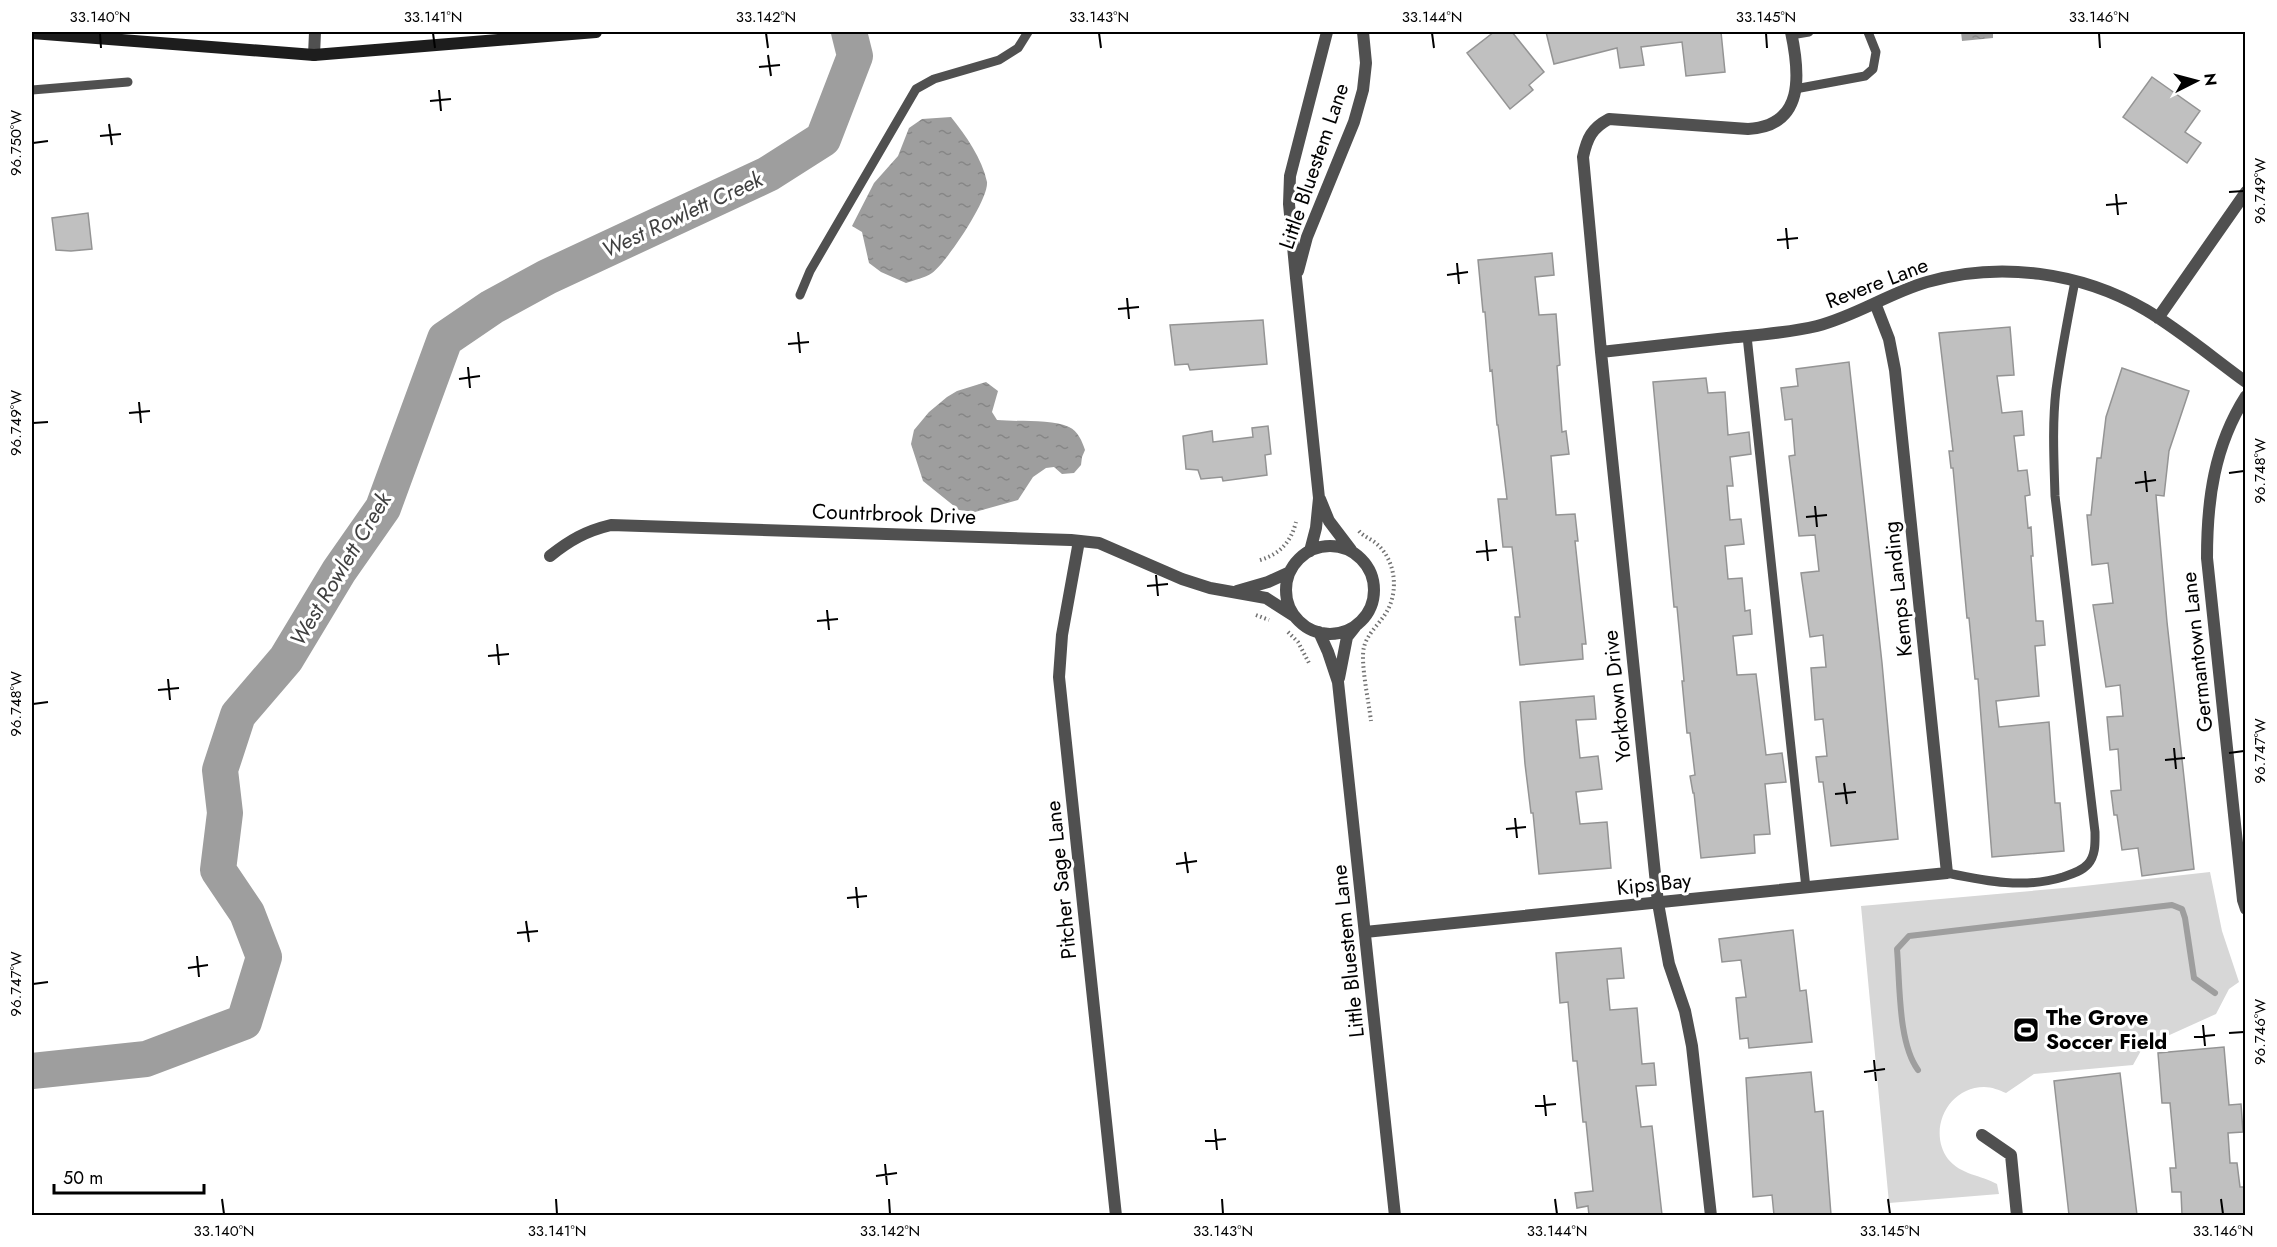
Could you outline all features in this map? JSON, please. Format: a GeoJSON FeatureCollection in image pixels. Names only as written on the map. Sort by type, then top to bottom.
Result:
{"type":"FeatureCollection","features":[{"type":"Feature","properties":{"kind":"main road"},"geometry":{"type":"LineString","coordinates":[[32,33],[314,55],[596,32]]}},
{"type":"Feature","properties":{"kind":"street"},"geometry":{"type":"LineString","coordinates":[[314,55],[315,32]]}},
{"type":"Feature","properties":{"kind":"street","name":"Little Bluestem Lane"},"geometry":{"type":"LineString","coordinates":[[1310,550],[1316,528],[1319,498],[1289,204],[1290,176],[1327,32]]}},
{"type":"Feature","properties":{"kind":"street","name":"Little Bluestem Lane"},"geometry":{"type":"LineString","coordinates":[[1296,278],[1307,237],[1364,90],[1366,63],[1363,32]]}},
{"type":"Feature","properties":{"kind":"street"},"geometry":{"type":"LineString","coordinates":[[1791,33],[1796,63],[1795,89]]}},
{"type":"Feature","properties":{"kind":"street","name":"Yorktown Drive"},"geometry":{"type":"LineString","coordinates":[[1711,1215],[1692,1046],[1669,964],[1658,903],[1583,168],[1586,141],[1598,124],[1609,119],[1761,128],[1783,118],[1795,89]]}},
{"type":"Feature","properties":{"kind":"street"},"geometry":{"type":"LineString","coordinates":[[2158,318],[2246,192]]}},
{"type":"Feature","properties":{"kind":"street","name":"Revere Lane"},"geometry":{"type":"LineString","coordinates":[[1601,352],[1748,336],[1819,325],[1851,315],[1928,282],[1977,273],[2027,272],[2075,281],[2115,295],[2158,318],[2246,382]]}},
{"type":"Feature","properties":{"kind":"street","name":"Kemps Landing"},"geometry":{"type":"LineString","coordinates":[[1875,303],[1889,339],[1895,370],[1947,873]]}},
{"type":"Feature","properties":{"kind":"street","name":"Germantown Lane"},"geometry":{"type":"LineString","coordinates":[[2246,396],[2229,426],[2215,468],[2208,513],[2206,558],[2243,900],[2246,909]]}},
{"type":"Feature","properties":{"kind":"street","name":"Little Bluestem Lane"},"geometry":{"type":"LineString","coordinates":[[1319,498],[1329,521],[1351,551]]}},
{"type":"Feature","properties":{"kind":"street","name":"Countrbrook Drive"},"geometry":{"type":"LineString","coordinates":[[550,556],[572,539],[590,530],[611,525],[1032,537],[1099,543],[1182,579],[1210,588],[1266,598],[1294,616]]}},
{"type":"Feature","properties":{"kind":"street","name":"Pitcher Sage Lane"},"geometry":{"type":"LineString","coordinates":[[1079,541],[1062,635],[1059,677],[1116,1215]]}},
{"type":"Feature","properties":{"kind":"street"},"geometry":{"type":"LineString","coordinates":[[1324,546],[1338,546],[1351,551],[1362,560],[1370,572],[1374,585],[1373,599],[1368,612],[1359,623],[1333,634],[1318,632],[1305,626],[1294,616],[1288,602],[1286,587],[1290,572],[1298,560],[1310,550],[1324,546]]}},
{"type":"Feature","properties":{"kind":"street","name":"Countrbrook Drive"},"geometry":{"type":"LineString","coordinates":[[1236,592],[1290,572]]}},
{"type":"Feature","properties":{"kind":"street","name":"Little Bluestem Lane"},"geometry":{"type":"LineString","coordinates":[[1338,682],[1347,637],[1359,623]]}},
{"type":"Feature","properties":{"kind":"street","name":"Little Bluestem Lane"},"geometry":{"type":"LineString","coordinates":[[1318,632],[1328,652],[1338,682],[1395,1215]]}},
{"type":"Feature","properties":{"kind":"street","name":"Kips Bay"},"geometry":{"type":"LineString","coordinates":[[1365,932],[1947,873]]}},
{"type":"Feature","properties":{"kind":"street"},"geometry":{"type":"LineString","coordinates":[[1982,1135],[2011,1155],[2017,1215]]}},
{"type":"Feature","properties":{"kind":"lane"},"geometry":{"type":"LineString","coordinates":[[800,295],[810,271],[916,89],[934,79],[999,60],[1018,48],[1028,32]]}},
{"type":"Feature","properties":{"kind":"lane"},"geometry":{"type":"LineString","coordinates":[[1791,33],[1809,32]]}},
{"type":"Feature","properties":{"kind":"lane"},"geometry":{"type":"LineString","coordinates":[[1795,89],[1865,76],[1873,69],[1876,52],[1868,32]]}},
{"type":"Feature","properties":{"kind":"lane"},"geometry":{"type":"LineString","coordinates":[[32,90],[128,82]]}},
{"type":"Feature","properties":{"kind":"lane"},"geometry":{"type":"LineString","coordinates":[[1947,873],[1994,882],[2023,884],[2054,880],[2076,873],[2088,864],[2094,854],[2096,832],[2055,496],[2053,441],[2056,392],[2075,281]]}},
{"type":"Feature","properties":{"kind":"lane"},"geometry":{"type":"LineString","coordinates":[[1748,336],[1806,888]]}},
{"type":"Feature","properties":{"kind":"path"},"geometry":{"type":"LineString","coordinates":[[1260,560],[1268,558],[1282,548],[1292,536],[1296,522]]}},
{"type":"Feature","properties":{"kind":"path"},"geometry":{"type":"LineString","coordinates":[[1354,525],[1360,534],[1383,550],[1394,579],[1394,590],[1388,610],[1364,646],[1371,721]]}},
{"type":"Feature","properties":{"kind":"path"},"geometry":{"type":"LineString","coordinates":[[1256,615],[1276,623]]}},
{"type":"Feature","properties":{"kind":"path"},"geometry":{"type":"LineString","coordinates":[[1283,628],[1298,642],[1309,663]]}},
{"type":"Feature","properties":{"kind":"shaded area","name":"The Grove Soccer Field"},"geometry":{"type":"Polygon","coordinates":[[[2210,872],[2222,931],[2239,982],[2229,989],[2216,1014],[2143,1047],[2133,1065],[2034,1074],[2006,1093],[1984,1087],[1960,1094],[1951,1102],[1941,1123],[1942,1148],[1948,1159],[1965,1172],[1997,1184],[1999,1194],[1889,1203],[1861,906],[2075,887],[2210,872]]]}},
{"type":"Feature","properties":{"kind":"water"},"geometry":{"type":"Polygon","coordinates":[[[1961,32],[1993,32],[1993,38],[1962,41],[1961,32]]]}},
{"type":"Feature","properties":{"kind":"water"},"geometry":{"type":"Polygon","coordinates":[[[951,117],[977,156],[985,173],[986,190],[966,230],[939,267],[923,278],[906,283],[881,272],[869,263],[862,232],[852,226],[874,183],[898,156],[909,128],[922,119],[951,117]]]}},
{"type":"Feature","properties":{"kind":"water"},"geometry":{"type":"Polygon","coordinates":[[[986,382],[998,391],[992,412],[997,420],[1062,424],[1075,431],[1085,450],[1081,465],[1074,473],[1062,474],[1054,467],[1046,468],[1033,477],[1018,500],[975,512],[959,510],[923,481],[911,444],[914,430],[929,412],[947,397],[957,391],[986,382]]]}},
{"type":"Feature","properties":{"kind":"building"},"geometry":{"type":"Polygon","coordinates":[[[1494,32],[1512,32],[1544,72],[1529,85],[1533,90],[1510,109],[1467,53],[1494,32]]]}},
{"type":"Feature","properties":{"kind":"building"},"geometry":{"type":"Polygon","coordinates":[[[1546,32],[1721,32],[1725,72],[1686,76],[1682,42],[1641,47],[1644,65],[1620,68],[1617,48],[1554,64],[1546,32]]]}},
{"type":"Feature","properties":{"kind":"building"},"geometry":{"type":"Polygon","coordinates":[[[2152,77],[2200,111],[2185,132],[2201,143],[2187,163],[2123,117],[2152,77]]]}},
{"type":"Feature","properties":{"kind":"building"},"geometry":{"type":"Polygon","coordinates":[[[88,213],[92,249],[56,250],[52,218],[88,213]]]}},
{"type":"Feature","properties":{"kind":"building"},"geometry":{"type":"Polygon","coordinates":[[[1552,253],[1554,275],[1535,277],[1539,315],[1556,314],[1562,432],[1566,431],[1569,454],[1551,456],[1556,515],[1575,514],[1578,541],[1575,541],[1586,644],[1582,644],[1583,659],[1520,665],[1515,617],[1520,617],[1512,547],[1503,547],[1498,499],[1507,499],[1478,260],[1552,253]]]}},
{"type":"Feature","properties":{"kind":"building"},"geometry":{"type":"Polygon","coordinates":[[[1263,320],[1267,364],[1190,370],[1188,364],[1175,365],[1170,325],[1263,320]]]}},
{"type":"Feature","properties":{"kind":"building"},"geometry":{"type":"Polygon","coordinates":[[[2010,327],[2014,375],[1997,376],[2002,413],[2022,411],[2024,435],[2014,436],[2018,471],[2027,470],[2030,495],[2025,496],[2028,528],[2031,527],[2036,621],[2043,621],[2045,645],[2035,646],[2039,696],[1996,701],[1999,727],[2049,722],[2055,803],[2060,803],[2064,851],[1992,857],[1978,679],[1975,679],[1969,618],[1967,618],[1953,468],[1951,468],[1949,451],[1953,451],[1939,333],[2010,327]]]}},
{"type":"Feature","properties":{"kind":"building"},"geometry":{"type":"Polygon","coordinates":[[[1849,362],[1882,663],[1898,839],[1831,846],[1823,782],[1819,782],[1816,757],[1827,756],[1823,719],[1815,720],[1811,668],[1826,667],[1823,635],[1810,637],[1801,573],[1819,571],[1815,535],[1799,536],[1789,456],[1795,455],[1792,419],[1785,420],[1781,388],[1798,386],[1796,369],[1849,362]]]}},
{"type":"Feature","properties":{"kind":"building"},"geometry":{"type":"Polygon","coordinates":[[[2122,368],[2189,391],[2169,451],[2164,496],[2156,495],[2167,622],[2194,869],[2142,876],[2138,848],[2122,850],[2117,815],[2114,815],[2111,791],[2121,790],[2118,749],[2110,750],[2107,717],[2123,716],[2120,685],[2106,687],[2093,605],[2113,603],[2108,563],[2092,565],[2087,515],[2091,515],[2097,458],[2101,458],[2106,417],[2122,368]]]}},
{"type":"Feature","properties":{"kind":"building"},"geometry":{"type":"Polygon","coordinates":[[[1706,378],[1708,393],[1725,392],[1728,435],[1749,432],[1751,454],[1730,457],[1733,486],[1727,486],[1730,520],[1741,519],[1744,544],[1725,546],[1728,579],[1742,578],[1745,611],[1750,610],[1752,634],[1733,636],[1737,675],[1756,674],[1766,755],[1782,753],[1786,782],[1765,784],[1770,834],[1754,835],[1755,853],[1701,858],[1690,776],[1695,775],[1690,733],[1687,733],[1677,607],[1674,607],[1653,382],[1706,378]]]}},
{"type":"Feature","properties":{"kind":"building"},"geometry":{"type":"Polygon","coordinates":[[[1268,426],[1271,454],[1265,455],[1267,475],[1223,481],[1222,477],[1201,479],[1198,470],[1186,469],[1183,436],[1212,431],[1213,442],[1253,437],[1252,428],[1268,426]]]}},
{"type":"Feature","properties":{"kind":"building"},"geometry":{"type":"Polygon","coordinates":[[[1594,696],[1596,719],[1576,720],[1580,758],[1598,756],[1602,789],[1576,792],[1580,824],[1607,822],[1611,868],[1539,874],[1525,764],[1520,702],[1594,696]]]}},
{"type":"Feature","properties":{"kind":"building"},"geometry":{"type":"Polygon","coordinates":[[[1793,930],[1800,991],[1806,990],[1812,1042],[1749,1048],[1748,1038],[1740,1039],[1736,998],[1746,997],[1741,960],[1722,962],[1719,939],[1793,930]]]}},
{"type":"Feature","properties":{"kind":"building"},"geometry":{"type":"Polygon","coordinates":[[[1621,948],[1624,978],[1607,979],[1610,1010],[1637,1008],[1642,1064],[1654,1063],[1656,1085],[1636,1086],[1641,1127],[1652,1126],[1662,1215],[1589,1215],[1588,1206],[1577,1208],[1575,1193],[1593,1191],[1577,1061],[1573,1061],[1568,1002],[1560,1003],[1556,953],[1621,948]]]}},
{"type":"Feature","properties":{"kind":"building"},"geometry":{"type":"Polygon","coordinates":[[[2224,1047],[2229,1105],[2241,1104],[2243,1132],[2228,1133],[2230,1163],[2237,1163],[2240,1187],[2246,1187],[2246,1214],[2182,1215],[2181,1192],[2172,1192],[2170,1168],[2176,1168],[2170,1103],[2162,1103],[2158,1053],[2224,1047]]]}},
{"type":"Feature","properties":{"kind":"building"},"geometry":{"type":"Polygon","coordinates":[[[1811,1072],[1815,1112],[1823,1111],[1831,1215],[1774,1215],[1772,1195],[1753,1197],[1746,1078],[1811,1072]]]}},
{"type":"Feature","properties":{"kind":"building"},"geometry":{"type":"Polygon","coordinates":[[[2120,1073],[2137,1215],[2069,1215],[2054,1081],[2120,1073]]]}},
{"type":"Feature","properties":{"kind":"waterway","name":"West Rowlett Creek"},"geometry":{"type":"LineString","coordinates":[[32,1071],[146,1059],[244,1022],[264,957],[247,913],[218,870],[225,813],[220,770],[238,715],[286,659],[339,571],[383,508],[445,339],[492,307],[547,277],[768,174],[823,139],[855,56],[849,32]]}},
{"type":"Feature","properties":{"kind":"waterway"},"geometry":{"type":"LineString","coordinates":[[1918,1070],[1911,1058],[1903,1029],[1900,996],[1897,949],[1909,936],[2172,905],[2182,909],[2185,918],[2194,978],[2215,993]]}},
{"type":"Feature","properties":{"kind":"place","name":"The Grove Soccer Field"},"geometry":{"type":"Point","coordinates":[2026,1030]}}]}
